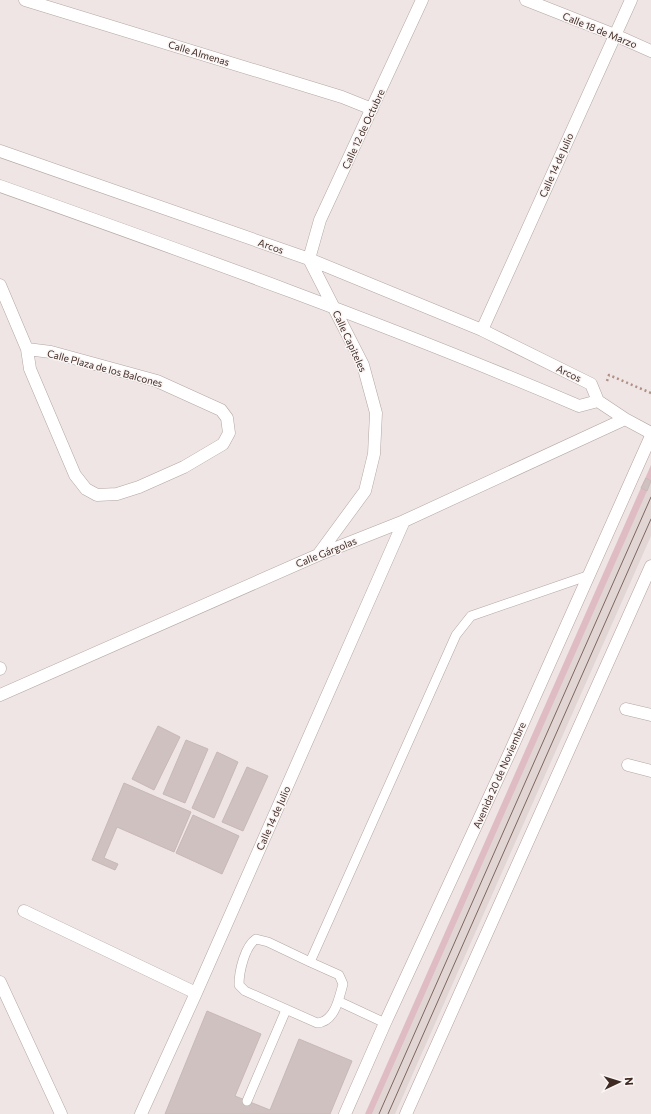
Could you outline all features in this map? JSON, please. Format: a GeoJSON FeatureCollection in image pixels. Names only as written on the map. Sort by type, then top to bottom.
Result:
{"type":"FeatureCollection","features":[{"type":"Feature","properties":{"kind":"street","name":"Calle Almenas"},"geometry":{"type":"LineString","coordinates":[[25,0],[372,108]]}},
{"type":"Feature","properties":{"kind":"street","name":"Calle 12 de Octubre"},"geometry":{"type":"LineString","coordinates":[[309,260],[320,220],[422,0]]}},
{"type":"Feature","properties":{"kind":"street","name":"Calle 18 de Marzo"},"geometry":{"type":"LineString","coordinates":[[526,0],[615,35],[651,51]]}},
{"type":"Feature","properties":{"kind":"street","name":"Calle 14 de Julio"},"geometry":{"type":"LineString","coordinates":[[482,330],[630,0]]}},
{"type":"Feature","properties":{"kind":"street","name":"Arcos"},"geometry":{"type":"LineString","coordinates":[[0,151],[309,260],[482,330],[591,384],[598,401]]}},
{"type":"Feature","properties":{"kind":"street"},"geometry":{"type":"LineString","coordinates":[[0,186],[336,309],[470,360],[579,406],[598,401],[651,434]]}},
{"type":"Feature","properties":{"kind":"street","name":"Calle Capiteles"},"geometry":{"type":"LineString","coordinates":[[309,260],[364,365],[376,413],[374,454],[364,491],[318,555]]}},
{"type":"Feature","properties":{"kind":"street","name":"Calle Plaza de los Balcones"},"geometry":{"type":"LineString","coordinates":[[0,285],[27,349],[30,369],[75,474],[86,489],[97,495],[118,494],[184,467],[223,444],[229,433],[227,418],[221,410],[201,399],[157,381],[51,352],[27,349]]}},
{"type":"Feature","properties":{"kind":"street","name":"Calle Gárgolas"},"geometry":{"type":"LineString","coordinates":[[0,695],[318,555],[404,521],[625,419]]}},
{"type":"Feature","properties":{"kind":"street","name":"Avenida 20 de Noviembre"},"geometry":{"type":"LineString","coordinates":[[345,1114],[385,1022],[510,752],[651,434]]}},
{"type":"Feature","properties":{"kind":"street","name":"Calle 14 de Julio"},"geometry":{"type":"LineString","coordinates":[[141,1114],[196,993],[404,521]]}},
{"type":"Feature","properties":{"kind":"street"},"geometry":{"type":"LineString","coordinates":[[406,1114],[651,566]]}},
{"type":"Feature","properties":{"kind":"street"},"geometry":{"type":"LineString","coordinates":[[626,709],[651,715]]}},
{"type":"Feature","properties":{"kind":"street"},"geometry":{"type":"LineString","coordinates":[[628,765],[651,771]]}},
{"type":"Feature","properties":{"kind":"street"},"geometry":{"type":"LineString","coordinates":[[24,911],[196,993]]}},
{"type":"Feature","properties":{"kind":"street"},"geometry":{"type":"LineString","coordinates":[[0,982],[61,1114]]}},
{"type":"Feature","properties":{"kind":"lane"},"geometry":{"type":"LineString","coordinates":[[310,962],[456,635],[471,616],[587,576]]}},
{"type":"Feature","properties":{"kind":"lane"},"geometry":{"type":"LineString","coordinates":[[256,939],[268,942],[339,975],[343,984],[338,1001],[331,1017],[324,1023],[318,1023],[246,991],[239,985],[239,975],[251,942],[256,939]]}},
{"type":"Feature","properties":{"kind":"lane"},"geometry":{"type":"LineString","coordinates":[[338,1001],[385,1022]]}},
{"type":"Feature","properties":{"kind":"lane"},"geometry":{"type":"LineString","coordinates":[[247,1101],[286,1010]]}},
{"type":"Feature","properties":{"kind":"path"},"geometry":{"type":"LineString","coordinates":[[609,375],[650,393]]}},
{"type":"Feature","properties":{"kind":"shaded area"},"geometry":{"type":"Polygon","coordinates":[[[651,465],[651,481],[646,479],[642,488],[647,491],[372,1114],[365,1114],[651,465]]]}},
{"type":"Feature","properties":{"kind":"shaded area"},"geometry":{"type":"Polygon","coordinates":[[[651,481],[651,536],[395,1114],[372,1114],[651,481]]]}},
{"type":"Feature","properties":{"kind":"building"},"geometry":{"type":"Polygon","coordinates":[[[646,478],[651,481],[647,491],[641,488],[646,478]]]}},
{"type":"Feature","properties":{"kind":"building"},"geometry":{"type":"Polygon","coordinates":[[[158,726],[180,737],[154,790],[132,779],[158,726]]]}},
{"type":"Feature","properties":{"kind":"building"},"geometry":{"type":"Polygon","coordinates":[[[186,740],[208,749],[185,803],[163,794],[186,740]]]}},
{"type":"Feature","properties":{"kind":"building"},"geometry":{"type":"Polygon","coordinates":[[[217,752],[238,762],[214,818],[192,808],[217,752]]]}},
{"type":"Feature","properties":{"kind":"building"},"geometry":{"type":"Polygon","coordinates":[[[247,767],[268,776],[243,831],[222,822],[247,767]]]}},
{"type":"Feature","properties":{"kind":"building"},"geometry":{"type":"Polygon","coordinates":[[[124,783],[191,812],[174,852],[117,827],[104,858],[118,864],[115,870],[92,860],[124,783]]]}},
{"type":"Feature","properties":{"kind":"building"},"geometry":{"type":"Polygon","coordinates":[[[193,815],[239,836],[222,874],[176,853],[193,815]]]}},
{"type":"Feature","properties":{"kind":"building"},"geometry":{"type":"Polygon","coordinates":[[[207,1011],[261,1034],[235,1096],[270,1110],[299,1039],[352,1061],[330,1114],[165,1114],[207,1011]]]}},
{"type":"Feature","properties":{"kind":"tram line"},"geometry":{"type":"LineString","coordinates":[[379,1114],[651,497]]}},
{"type":"Feature","properties":{"kind":"tram line"},"geometry":{"type":"LineString","coordinates":[[388,1114],[651,519]]}}]}
